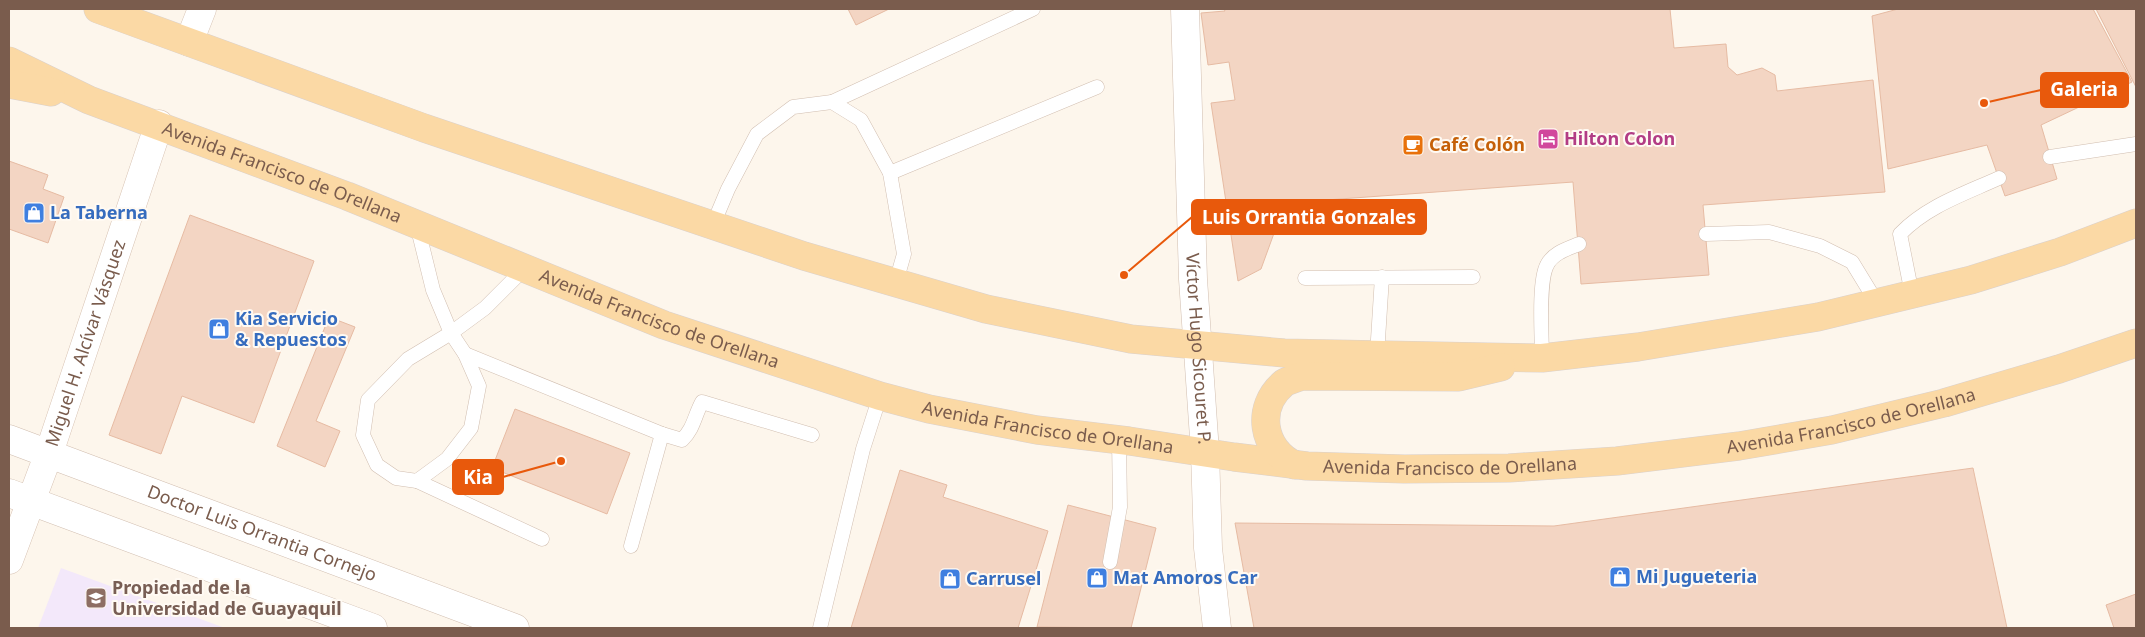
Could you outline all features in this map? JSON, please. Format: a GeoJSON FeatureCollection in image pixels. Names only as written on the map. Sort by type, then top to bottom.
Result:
{"type":"FeatureCollection","features":[{"type":"Feature","properties":{"kind":"main road"},"geometry":{"type":"LineString","coordinates":[[108,11],[424,128],[712,227],[986,309],[1131,339],[1284,353],[1542,358]]}},
{"type":"Feature","properties":{"kind":"main road","name":"Avenida Francisco de Orellana"},"geometry":{"type":"LineString","coordinates":[[9,61],[89,100],[159,124],[417,225],[664,326],[880,396],[929,409],[1037,430],[1295,465],[1404,469],[1508,468],[1617,461],[1739,446],[1832,430],[1944,404],[2136,344]]}},
{"type":"Feature","properties":{"kind":"main road"},"geometry":{"type":"LineString","coordinates":[[9,84],[89,100]]}},
{"type":"Feature","properties":{"kind":"main road"},"geometry":{"type":"LineString","coordinates":[[1295,465],[1282,459],[1267,435],[1266,419],[1269,406],[1275,394],[1285,382],[1302,376],[1460,377],[1542,358],[1638,347],[1818,317],[1971,280],[2060,252],[2136,223]]}},
{"type":"Feature","properties":{"kind":"street"},"geometry":{"type":"LineString","coordinates":[[189,42],[202,9]]}},
{"type":"Feature","properties":{"kind":"street","name":"Víctor Hugo Sicouret P."},"geometry":{"type":"LineString","coordinates":[[1185,9],[1193,279],[1205,452],[1208,548],[1217,628]]}},
{"type":"Feature","properties":{"kind":"street","name":"Miguel H. Alcívar Vásquez"},"geometry":{"type":"LineString","coordinates":[[9,560],[20,497],[49,453],[159,124]]}},
{"type":"Feature","properties":{"kind":"street","name":"Doctor Luis Orrantia Cornejo"},"geometry":{"type":"LineString","coordinates":[[9,439],[515,628]]}},
{"type":"Feature","properties":{"kind":"street"},"geometry":{"type":"LineString","coordinates":[[20,497],[373,628]]}},
{"type":"Feature","properties":{"kind":"lane"},"geometry":{"type":"LineString","coordinates":[[712,227],[728,189],[757,134],[793,107],[832,102],[1033,9]]}},
{"type":"Feature","properties":{"kind":"lane"},"geometry":{"type":"LineString","coordinates":[[890,173],[1097,87]]}},
{"type":"Feature","properties":{"kind":"lane"},"geometry":{"type":"LineString","coordinates":[[832,102],[861,120],[890,173],[904,254],[896,282]]}},
{"type":"Feature","properties":{"kind":"lane"},"geometry":{"type":"LineString","coordinates":[[2050,157],[2136,144]]}},
{"type":"Feature","properties":{"kind":"lane"},"geometry":{"type":"LineString","coordinates":[[1912,294],[1900,234],[1912,222],[1930,209],[1999,178]]}},
{"type":"Feature","properties":{"kind":"lane"},"geometry":{"type":"LineString","coordinates":[[417,225],[433,290],[451,333],[465,354],[479,386],[471,428],[447,459],[417,481]]}},
{"type":"Feature","properties":{"kind":"lane"},"geometry":{"type":"LineString","coordinates":[[1706,234],[1769,232],[1820,246],[1852,262],[1877,303]]}},
{"type":"Feature","properties":{"kind":"lane"},"geometry":{"type":"LineString","coordinates":[[1542,358],[1543,286],[1547,265],[1560,252],[1579,244]]}},
{"type":"Feature","properties":{"kind":"lane"},"geometry":{"type":"LineString","coordinates":[[524,269],[485,308],[451,333],[408,359],[368,400],[362,435],[378,465],[396,478],[417,481],[542,539]]}},
{"type":"Feature","properties":{"kind":"lane"},"geometry":{"type":"LineString","coordinates":[[1377,355],[1382,276]]}},
{"type":"Feature","properties":{"kind":"lane"},"geometry":{"type":"LineString","coordinates":[[1305,278],[1382,276],[1473,277]]}},
{"type":"Feature","properties":{"kind":"lane"},"geometry":{"type":"LineString","coordinates":[[465,354],[662,434],[682,440],[691,431],[702,402],[812,435]]}},
{"type":"Feature","properties":{"kind":"lane"},"geometry":{"type":"LineString","coordinates":[[820,628],[863,449],[880,396]]}},
{"type":"Feature","properties":{"kind":"lane"},"geometry":{"type":"LineString","coordinates":[[630,546],[662,434]]}},
{"type":"Feature","properties":{"kind":"lane"},"geometry":{"type":"LineString","coordinates":[[1110,562],[1120,507],[1119,440]]}},
{"type":"Feature","properties":{"kind":"shaded area","name":"Propiedad de la Universidad de Guayaquil"},"geometry":{"type":"Polygon","coordinates":[[[61,568],[225,628],[38,628],[61,568]]]}},
{"type":"Feature","properties":{"kind":"building"},"geometry":{"type":"Polygon","coordinates":[[[848,9],[889,9],[856,25],[848,9]]]}},
{"type":"Feature","properties":{"kind":"building","name":"Hilton Colon"},"geometry":{"type":"Polygon","coordinates":[[[1224,9],[1670,9],[1674,48],[1726,44],[1728,67],[1737,75],[1762,68],[1775,75],[1777,91],[1873,80],[1885,192],[1703,205],[1709,275],[1581,284],[1573,182],[1285,203],[1261,269],[1238,281],[1211,103],[1235,100],[1229,62],[1208,65],[1201,13],[1225,11],[1224,9]]]}},
{"type":"Feature","properties":{"kind":"building"},"geometry":{"type":"Polygon","coordinates":[[[1898,9],[2093,9],[2132,82],[2041,125],[2057,179],[2005,196],[1987,145],[1888,169],[1872,16],[1898,9]]]}},
{"type":"Feature","properties":{"kind":"building"},"geometry":{"type":"Polygon","coordinates":[[[2096,9],[2136,9],[2136,87],[2096,9]]]}},
{"type":"Feature","properties":{"kind":"building","name":"La Taberna"},"geometry":{"type":"Polygon","coordinates":[[[9,161],[48,175],[43,189],[64,197],[48,243],[9,229],[9,161]]]}},
{"type":"Feature","properties":{"kind":"building","name":"Kia Servicio & Repuestos"},"geometry":{"type":"Polygon","coordinates":[[[190,215],[314,261],[254,423],[182,396],[161,454],[109,435],[190,215]]]}},
{"type":"Feature","properties":{"kind":"building"},"geometry":{"type":"Polygon","coordinates":[[[329,317],[355,327],[316,421],[340,431],[325,467],[277,446],[329,317]]]}},
{"type":"Feature","properties":{"kind":"building"},"geometry":{"type":"Polygon","coordinates":[[[515,409],[630,453],[607,514],[492,468],[515,409]]]}},
{"type":"Feature","properties":{"kind":"building","name":"Mi Jugueteria"},"geometry":{"type":"Polygon","coordinates":[[[1973,468],[2007,628],[1254,628],[1235,523],[1554,526],[1973,468]]]}},
{"type":"Feature","properties":{"kind":"building","name":"Carrusel"},"geometry":{"type":"Polygon","coordinates":[[[900,470],[947,485],[943,497],[1048,531],[1018,628],[851,628],[900,470]]]}},
{"type":"Feature","properties":{"kind":"building","name":"Mat Amoros Car"},"geometry":{"type":"Polygon","coordinates":[[[1068,505],[1156,528],[1131,628],[1037,627],[1068,505]]]}},
{"type":"Feature","properties":{"kind":"building"},"geometry":{"type":"Polygon","coordinates":[[[2136,594],[2136,628],[2114,628],[2106,605],[2136,594]]]}},
{"type":"Feature","properties":{"kind":"place","name":"Galeria"},"geometry":{"type":"Point","coordinates":[1984,103]}},
{"type":"Feature","properties":{"kind":"place","name":"Hilton Colon"},"geometry":{"type":"Point","coordinates":[1548,139]}},
{"type":"Feature","properties":{"kind":"place","name":"Café Colón"},"geometry":{"type":"Point","coordinates":[1413,145]}},
{"type":"Feature","properties":{"kind":"place","name":"La Taberna"},"geometry":{"type":"Point","coordinates":[34,213]}},
{"type":"Feature","properties":{"kind":"place","name":"Luis Orrantia Gonzales"},"geometry":{"type":"Point","coordinates":[1124,275]}},
{"type":"Feature","properties":{"kind":"place","name":"Kia Servicio & Repuestos"},"geometry":{"type":"Point","coordinates":[219,329]}},
{"type":"Feature","properties":{"kind":"place","name":"Kia"},"geometry":{"type":"Point","coordinates":[561,461]}},
{"type":"Feature","properties":{"kind":"place","name":"Mi Jugueteria"},"geometry":{"type":"Point","coordinates":[1620,577]}},
{"type":"Feature","properties":{"kind":"place","name":"Mat Amoros Car"},"geometry":{"type":"Point","coordinates":[1097,578]}},
{"type":"Feature","properties":{"kind":"place","name":"Carrusel"},"geometry":{"type":"Point","coordinates":[950,579]}},
{"type":"Feature","properties":{"kind":"place","name":"Propiedad de la Universidad de Guayaquil"},"geometry":{"type":"Point","coordinates":[96,598]}}]}
